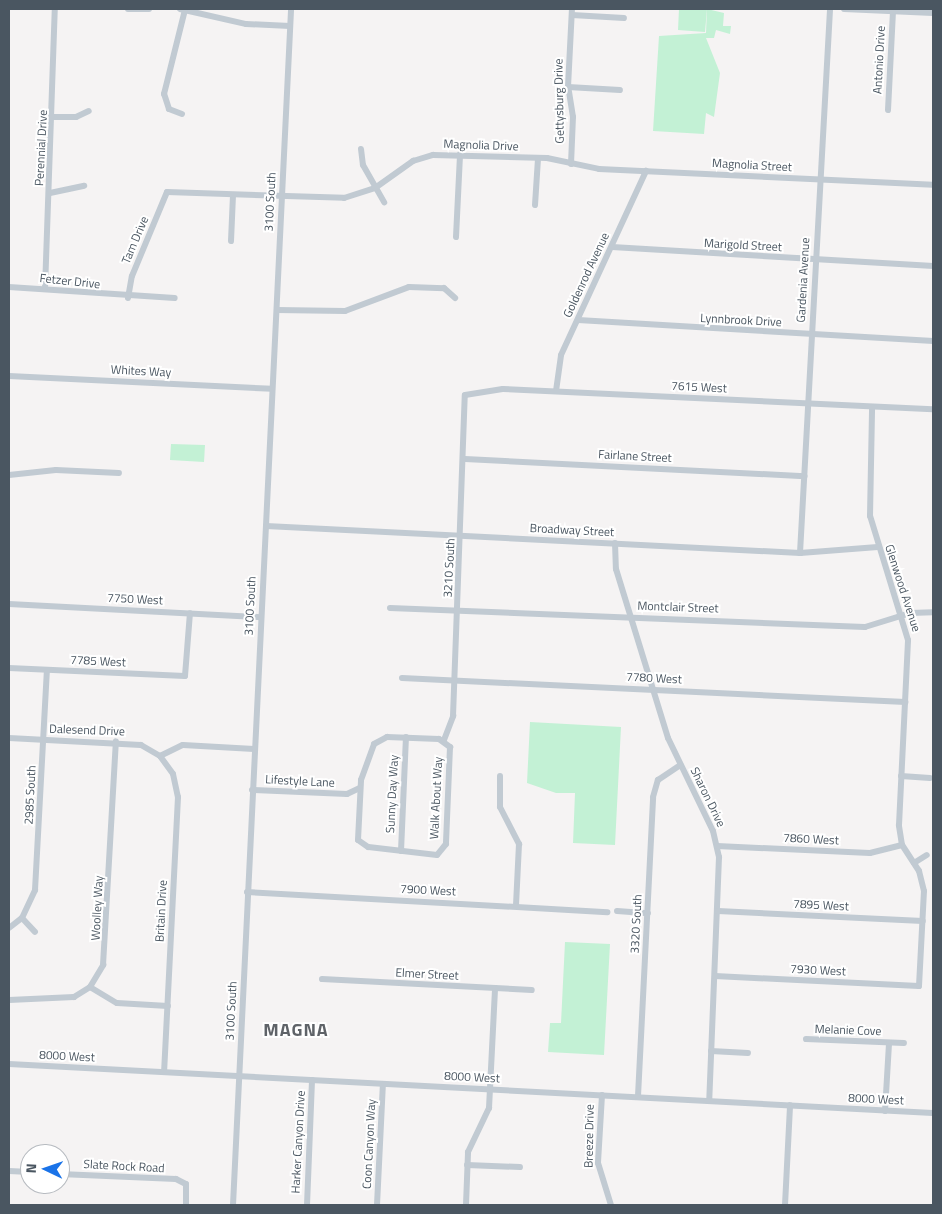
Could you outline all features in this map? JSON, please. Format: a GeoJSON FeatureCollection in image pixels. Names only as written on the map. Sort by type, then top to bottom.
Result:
{"type":"FeatureCollection","features":[{"type":"Feature","properties":{"kind":"street","name":"Perennial Drive"},"geometry":{"type":"LineString","coordinates":[[45,289],[53,117],[55,9]]}},
{"type":"Feature","properties":{"kind":"street"},"geometry":{"type":"LineString","coordinates":[[128,9],[149,9]]}},
{"type":"Feature","properties":{"kind":"street"},"geometry":{"type":"LineString","coordinates":[[182,114],[169,108],[164,94],[182,9],[246,24],[290,26]]}},
{"type":"Feature","properties":{"kind":"street","name":"3100 South"},"geometry":{"type":"LineString","coordinates":[[233,1205],[291,9]]}},
{"type":"Feature","properties":{"kind":"street","name":"Gardenia Avenue"},"geometry":{"type":"LineString","coordinates":[[800,553],[830,9]]}},
{"type":"Feature","properties":{"kind":"street"},"geometry":{"type":"LineString","coordinates":[[844,9],[933,13]]}},
{"type":"Feature","properties":{"kind":"street","name":"Antonio Drive"},"geometry":{"type":"LineString","coordinates":[[888,110],[893,11]]}},
{"type":"Feature","properties":{"kind":"street"},"geometry":{"type":"LineString","coordinates":[[572,12],[624,18]]}},
{"type":"Feature","properties":{"kind":"street","name":"Gettysburg Drive"},"geometry":{"type":"LineString","coordinates":[[571,164],[573,117],[568,87],[572,12]]}},
{"type":"Feature","properties":{"kind":"street"},"geometry":{"type":"LineString","coordinates":[[568,87],[620,90]]}},
{"type":"Feature","properties":{"kind":"street"},"geometry":{"type":"LineString","coordinates":[[53,117],[76,117],[89,111]]}},
{"type":"Feature","properties":{"kind":"street"},"geometry":{"type":"LineString","coordinates":[[361,149],[363,165],[384,202]]}},
{"type":"Feature","properties":{"kind":"street"},"geometry":{"type":"LineString","coordinates":[[456,237],[460,154]]}},
{"type":"Feature","properties":{"kind":"street","name":"Magnolia Drive"},"geometry":{"type":"LineString","coordinates":[[167,192],[344,198],[375,188],[418,159],[460,154],[538,158],[571,164]]}},
{"type":"Feature","properties":{"kind":"street"},"geometry":{"type":"LineString","coordinates":[[535,205],[538,158]]}},
{"type":"Feature","properties":{"kind":"street","name":"Magnolia Street"},"geometry":{"type":"LineString","coordinates":[[571,164],[646,171],[933,186]]}},
{"type":"Feature","properties":{"kind":"street","name":"Goldenrod Avenue"},"geometry":{"type":"LineString","coordinates":[[556,391],[558,364],[646,171]]}},
{"type":"Feature","properties":{"kind":"street"},"geometry":{"type":"LineString","coordinates":[[50,193],[84,186]]}},
{"type":"Feature","properties":{"kind":"street","name":"Tam Drive"},"geometry":{"type":"LineString","coordinates":[[128,298],[132,276],[167,192]]}},
{"type":"Feature","properties":{"kind":"street"},"geometry":{"type":"LineString","coordinates":[[231,241],[233,194]]}},
{"type":"Feature","properties":{"kind":"street","name":"Marigold Street"},"geometry":{"type":"LineString","coordinates":[[612,247],[933,266]]}},
{"type":"Feature","properties":{"kind":"street","name":"Fetzer Drive"},"geometry":{"type":"LineString","coordinates":[[9,287],[128,298],[175,298]]}},
{"type":"Feature","properties":{"kind":"street"},"geometry":{"type":"LineString","coordinates":[[276,310],[345,311],[409,287],[444,288],[455,298]]}},
{"type":"Feature","properties":{"kind":"street","name":"Lynnbrook Drive"},"geometry":{"type":"LineString","coordinates":[[578,320],[933,341]]}},
{"type":"Feature","properties":{"kind":"street","name":"Whites Way"},"geometry":{"type":"LineString","coordinates":[[9,376],[272,389]]}},
{"type":"Feature","properties":{"kind":"street","name":"7615 West"},"geometry":{"type":"LineString","coordinates":[[465,395],[495,389],[933,409]]}},
{"type":"Feature","properties":{"kind":"street","name":"3210 South"},"geometry":{"type":"LineString","coordinates":[[446,742],[451,729],[455,680],[465,459],[465,395]]}},
{"type":"Feature","properties":{"kind":"street","name":"Glenwood Avenue"},"geometry":{"type":"LineString","coordinates":[[872,407],[868,501],[878,547],[902,616],[908,640],[901,776],[902,845]]}},
{"type":"Feature","properties":{"kind":"street","name":"Fairlane Street"},"geometry":{"type":"LineString","coordinates":[[465,459],[804,476]]}},
{"type":"Feature","properties":{"kind":"street"},"geometry":{"type":"LineString","coordinates":[[9,475],[56,470],[119,473]]}},
{"type":"Feature","properties":{"kind":"street","name":"Broadway Street"},"geometry":{"type":"LineString","coordinates":[[266,526],[800,553],[878,547]]}},
{"type":"Feature","properties":{"kind":"street","name":"Sharon Drive"},"geometry":{"type":"LineString","coordinates":[[615,543],[615,562],[652,690],[680,765],[717,846],[718,911],[709,1101]]}},
{"type":"Feature","properties":{"kind":"street","name":"7750 West"},"geometry":{"type":"LineString","coordinates":[[9,604],[261,617]]}},
{"type":"Feature","properties":{"kind":"street","name":"Montclair Street"},"geometry":{"type":"LineString","coordinates":[[390,608],[865,627],[902,616],[933,612]]}},
{"type":"Feature","properties":{"kind":"street","name":"7785 West"},"geometry":{"type":"LineString","coordinates":[[9,668],[185,676],[190,613]]}},
{"type":"Feature","properties":{"kind":"street","name":"2985 South"},"geometry":{"type":"LineString","coordinates":[[22,918],[37,874],[47,670]]}},
{"type":"Feature","properties":{"kind":"street","name":"7780 West"},"geometry":{"type":"LineString","coordinates":[[402,678],[905,702]]}},
{"type":"Feature","properties":{"kind":"street"},"geometry":{"type":"LineString","coordinates":[[401,851],[361,844],[360,788],[377,740],[406,737],[446,742]]}},
{"type":"Feature","properties":{"kind":"street","name":"Sunny Day Way"},"geometry":{"type":"LineString","coordinates":[[401,851],[406,737]]}},
{"type":"Feature","properties":{"kind":"street","name":"Dalesend Drive"},"geometry":{"type":"LineString","coordinates":[[9,738],[116,742],[141,745],[160,756]]}},
{"type":"Feature","properties":{"kind":"street","name":"Woolley Way"},"geometry":{"type":"LineString","coordinates":[[90,987],[106,953],[116,742]]}},
{"type":"Feature","properties":{"kind":"street","name":"Walk About Way"},"geometry":{"type":"LineString","coordinates":[[401,851],[441,854],[446,844],[446,742]]}},
{"type":"Feature","properties":{"kind":"street"},"geometry":{"type":"LineString","coordinates":[[160,756],[183,745],[254,749]]}},
{"type":"Feature","properties":{"kind":"street","name":"Britain Drive"},"geometry":{"type":"LineString","coordinates":[[160,756],[173,774],[178,797],[164,1072]]}},
{"type":"Feature","properties":{"kind":"street","name":"3320 South"},"geometry":{"type":"LineString","coordinates":[[638,1096],[655,786],[680,765]]}},
{"type":"Feature","properties":{"kind":"street"},"geometry":{"type":"LineString","coordinates":[[500,776],[500,806],[519,844],[516,906]]}},
{"type":"Feature","properties":{"kind":"street"},"geometry":{"type":"LineString","coordinates":[[901,776],[930,778]]}},
{"type":"Feature","properties":{"kind":"street","name":"Lifestyle Lane"},"geometry":{"type":"LineString","coordinates":[[252,790],[348,794],[360,788]]}},
{"type":"Feature","properties":{"kind":"street","name":"Lifestyle Lane"},"geometry":{"type":"LineString","coordinates":[[348,794],[359,804]]}},
{"type":"Feature","properties":{"kind":"street"},"geometry":{"type":"LineString","coordinates":[[902,845],[923,881],[923,921]]}},
{"type":"Feature","properties":{"kind":"street","name":"7860 West"},"geometry":{"type":"LineString","coordinates":[[717,846],[870,853],[902,845]]}},
{"type":"Feature","properties":{"kind":"street"},"geometry":{"type":"LineString","coordinates":[[914,863],[927,855]]}},
{"type":"Feature","properties":{"kind":"street","name":"7900 West"},"geometry":{"type":"LineString","coordinates":[[247,892],[607,912]]}},
{"type":"Feature","properties":{"kind":"street","name":"7895 West"},"geometry":{"type":"LineString","coordinates":[[718,911],[923,921]]}},
{"type":"Feature","properties":{"kind":"street"},"geometry":{"type":"LineString","coordinates":[[617,912],[648,913]]}},
{"type":"Feature","properties":{"kind":"street"},"geometry":{"type":"LineString","coordinates":[[9,928],[22,918],[35,932]]}},
{"type":"Feature","properties":{"kind":"street","name":"7930 West"},"geometry":{"type":"LineString","coordinates":[[715,976],[919,986],[923,921]]}},
{"type":"Feature","properties":{"kind":"street","name":"Elmer Street"},"geometry":{"type":"LineString","coordinates":[[322,979],[532,990]]}},
{"type":"Feature","properties":{"kind":"street"},"geometry":{"type":"LineString","coordinates":[[9,1000],[65,1000],[90,987],[117,1003],[168,1006]]}},
{"type":"Feature","properties":{"kind":"street"},"geometry":{"type":"LineString","coordinates":[[466,1205],[467,1165],[473,1137],[487,1116],[495,988]]}},
{"type":"Feature","properties":{"kind":"street","name":"Melanie Cove"},"geometry":{"type":"LineString","coordinates":[[806,1039],[904,1043]]}},
{"type":"Feature","properties":{"kind":"street","name":"Melanie Cove"},"geometry":{"type":"LineString","coordinates":[[885,1110],[889,1043]]}},
{"type":"Feature","properties":{"kind":"street"},"geometry":{"type":"LineString","coordinates":[[711,1050],[748,1053]]}},
{"type":"Feature","properties":{"kind":"street","name":"8000 West"},"geometry":{"type":"LineString","coordinates":[[9,1064],[933,1112]]}},
{"type":"Feature","properties":{"kind":"street","name":"Harker Canyon Drive"},"geometry":{"type":"LineString","coordinates":[[307,1205],[312,1080]]}},
{"type":"Feature","properties":{"kind":"street","name":"Coon Canyon Way"},"geometry":{"type":"LineString","coordinates":[[377,1205],[383,1084]]}},
{"type":"Feature","properties":{"kind":"street","name":"Breeze Drive"},"geometry":{"type":"LineString","coordinates":[[602,1095],[598,1163],[611,1205]]}},
{"type":"Feature","properties":{"kind":"street"},"geometry":{"type":"LineString","coordinates":[[785,1205],[790,1105]]}},
{"type":"Feature","properties":{"kind":"street"},"geometry":{"type":"LineString","coordinates":[[467,1165],[520,1167]]}},
{"type":"Feature","properties":{"kind":"street","name":"Slate Rock Road"},"geometry":{"type":"LineString","coordinates":[[70,1174],[176,1179],[186,1184],[186,1205]]}},
{"type":"Feature","properties":{"kind":"green space"},"geometry":{"type":"Polygon","coordinates":[[[679,9],[707,9],[705,32],[678,30],[679,9]]]}},
{"type":"Feature","properties":{"kind":"green space"},"geometry":{"type":"Polygon","coordinates":[[[707,9],[724,13],[723,26],[731,26],[730,34],[716,30],[714,38],[706,38],[720,73],[714,117],[706,113],[704,134],[653,131],[659,36],[706,33],[707,9]]]}},
{"type":"Feature","properties":{"kind":"green space"},"geometry":{"type":"Polygon","coordinates":[[[171,444],[205,445],[204,462],[170,460],[171,444]]]}},
{"type":"Feature","properties":{"kind":"green space"},"geometry":{"type":"Polygon","coordinates":[[[530,722],[621,727],[615,845],[573,843],[575,793],[556,793],[527,783],[530,722]]]}},
{"type":"Feature","properties":{"kind":"green space"},"geometry":{"type":"Polygon","coordinates":[[[565,942],[610,944],[604,1055],[548,1052],[550,1023],[561,1023],[565,942]]]}},
{"type":"Feature","properties":{"kind":"district","name":"MAGNA"},"geometry":{"type":"Point","coordinates":[296,1030]}}]}
